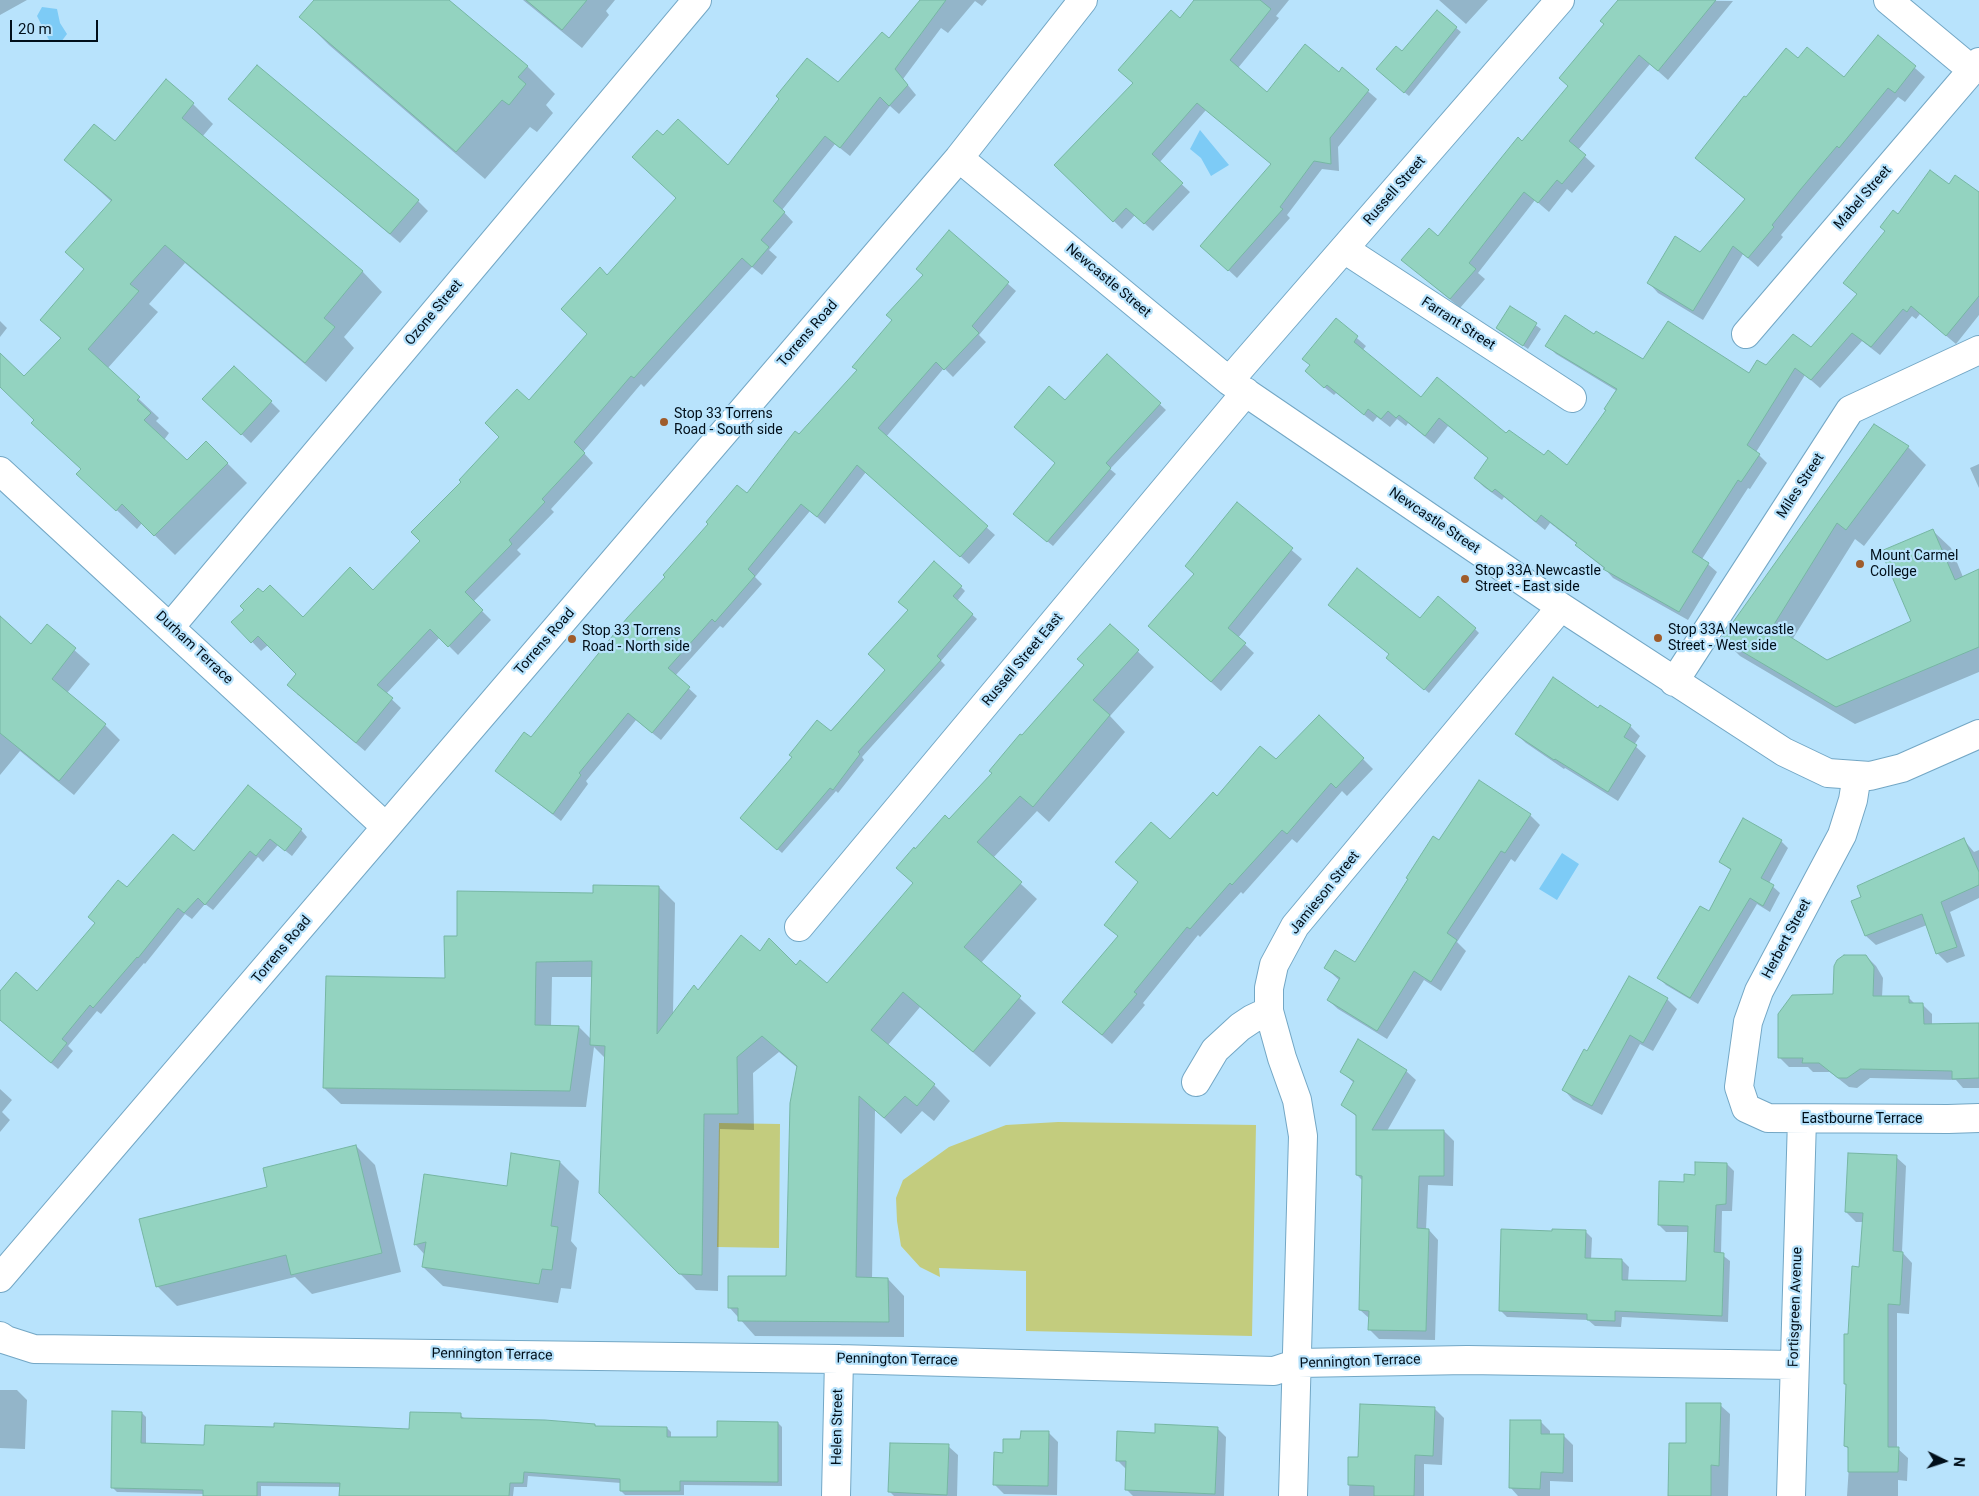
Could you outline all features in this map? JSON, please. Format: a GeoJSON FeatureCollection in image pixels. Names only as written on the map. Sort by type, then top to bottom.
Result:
{"type":"FeatureCollection","features":[{"type":"Feature","properties":{"kind":"street","name":"Ozone Street"},"geometry":{"type":"LineString","coordinates":[[170,626],[697,0]]}},
{"type":"Feature","properties":{"kind":"street","name":"Torrens Road"},"geometry":{"type":"LineString","coordinates":[[0,1278],[959,158],[1083,0]]}},
{"type":"Feature","properties":{"kind":"street","name":"Russell Street"},"geometry":{"type":"LineString","coordinates":[[1237,387],[1344,249],[1560,0]]}},
{"type":"Feature","properties":{"kind":"street"},"geometry":{"type":"LineString","coordinates":[[1888,0],[1976,66]]}},
{"type":"Feature","properties":{"kind":"street","name":"Mabel Street"},"geometry":{"type":"LineString","coordinates":[[1746,334],[1976,66]]}},
{"type":"Feature","properties":{"kind":"street","name":"Newcastle Street"},"geometry":{"type":"LineString","coordinates":[[959,158],[1237,387],[1561,607],[1784,752],[1828,773],[1870,776],[1902,768],[1979,734]]}},
{"type":"Feature","properties":{"kind":"street","name":"Farrant Street"},"geometry":{"type":"LineString","coordinates":[[1344,249],[1572,398]]}},
{"type":"Feature","properties":{"kind":"street","name":"Miles Street"},"geometry":{"type":"LineString","coordinates":[[1674,682],[1850,410],[1979,350]]}},
{"type":"Feature","properties":{"kind":"street","name":"Russell Street East"},"geometry":{"type":"LineString","coordinates":[[800,927],[1237,387]]}},
{"type":"Feature","properties":{"kind":"street","name":"Durham Terrace"},"geometry":{"type":"LineString","coordinates":[[0,471],[386,827]]}},
{"type":"Feature","properties":{"kind":"street","name":"Jamieson Street"},"geometry":{"type":"LineString","coordinates":[[1293,1496],[1303,1136],[1297,1100],[1282,1058],[1269,1011],[1269,988],[1274,965],[1296,926],[1561,607]]}},
{"type":"Feature","properties":{"kind":"street","name":"Herbert Street"},"geometry":{"type":"LineString","coordinates":[[1746,1108],[1740,1087],[1748,1022],[1759,991],[1842,835],[1853,800],[1857,775]]}},
{"type":"Feature","properties":{"kind":"street"},"geometry":{"type":"LineString","coordinates":[[1196,1082],[1215,1050],[1240,1027],[1269,1011]]}},
{"type":"Feature","properties":{"kind":"street","name":"Eastbourne Terrace"},"geometry":{"type":"LineString","coordinates":[[1746,1108],[1768,1118],[1948,1120],[1979,1118]]}},
{"type":"Feature","properties":{"kind":"street","name":"Fortisgreen Avenue"},"geometry":{"type":"LineString","coordinates":[[1791,1496],[1802,1119]]}},
{"type":"Feature","properties":{"kind":"street","name":"Pennington Terrace"},"geometry":{"type":"LineString","coordinates":[[0,1336],[6,1340],[34,1349],[840,1359],[1274,1371],[1298,1363],[1467,1360],[1794,1365]]}},
{"type":"Feature","properties":{"kind":"street","name":"Helen Street"},"geometry":{"type":"LineString","coordinates":[[836,1496],[840,1359]]}},
{"type":"Feature","properties":{"kind":"green space"},"geometry":{"type":"Polygon","coordinates":[[[1058,1122],[1256,1125],[1252,1336],[1026,1331],[1026,1271],[939,1268],[940,1277],[920,1267],[901,1246],[896,1198],[903,1180],[949,1147],[1006,1125],[1058,1122]]]}},
{"type":"Feature","properties":{"kind":"green space"},"geometry":{"type":"Polygon","coordinates":[[[719,1123],[780,1124],[779,1248],[717,1247],[719,1123]]]}},
{"type":"Feature","properties":{"kind":"water"},"geometry":{"type":"Polygon","coordinates":[[[42,7],[57,9],[60,23],[67,34],[61,42],[50,42],[37,16],[42,7]]]}},
{"type":"Feature","properties":{"kind":"water"},"geometry":{"type":"Polygon","coordinates":[[[1200,130],[1229,165],[1211,176],[1201,158],[1190,149],[1200,130]]]}},
{"type":"Feature","properties":{"kind":"water"},"geometry":{"type":"Polygon","coordinates":[[[1562,853],[1579,864],[1557,900],[1539,889],[1562,853]]]}},
{"type":"Feature","properties":{"kind":"building"},"geometry":{"type":"Polygon","coordinates":[[[314,0],[449,0],[528,66],[518,77],[526,84],[509,105],[502,100],[456,152],[299,17],[314,0]]]}},
{"type":"Feature","properties":{"kind":"building"},"geometry":{"type":"Polygon","coordinates":[[[526,0],[587,0],[562,30],[526,0]]]}},
{"type":"Feature","properties":{"kind":"building"},"geometry":{"type":"Polygon","coordinates":[[[920,0],[946,0],[895,69],[908,85],[889,106],[880,97],[840,148],[825,136],[773,201],[785,212],[761,240],[769,247],[752,267],[742,258],[634,378],[631,376],[574,442],[585,453],[542,499],[545,502],[509,540],[512,544],[465,592],[483,610],[448,647],[430,629],[377,685],[393,698],[356,743],[287,685],[296,674],[258,636],[251,643],[231,622],[244,610],[240,606],[258,588],[263,592],[270,585],[303,617],[350,567],[373,590],[420,541],[411,532],[461,482],[459,480],[499,437],[485,423],[517,389],[529,400],[587,334],[561,309],[600,267],[607,275],[676,198],[632,157],[657,130],[663,135],[678,119],[728,165],[779,99],[776,96],[807,58],[838,82],[882,32],[889,38],[920,0]]]}},
{"type":"Feature","properties":{"kind":"building"},"geometry":{"type":"Polygon","coordinates":[[[1194,0],[1260,0],[1271,9],[1230,60],[1267,92],[1305,44],[1339,72],[1342,67],[1369,90],[1330,138],[1331,164],[1314,161],[1280,207],[1283,209],[1228,271],[1200,246],[1271,164],[1197,103],[1152,154],[1183,183],[1144,224],[1126,208],[1113,222],[1054,165],[1133,83],[1118,70],[1171,10],[1180,18],[1194,0]]]}},
{"type":"Feature","properties":{"kind":"building"},"geometry":{"type":"Polygon","coordinates":[[[1618,0],[1716,0],[1658,71],[1639,55],[1569,141],[1586,155],[1562,184],[1557,180],[1538,203],[1524,192],[1469,263],[1476,269],[1450,299],[1401,260],[1429,228],[1438,236],[1518,137],[1522,141],[1568,86],[1559,78],[1604,24],[1600,21],[1618,0]]]}},
{"type":"Feature","properties":{"kind":"building"},"geometry":{"type":"Polygon","coordinates":[[[1437,10],[1457,27],[1404,93],[1376,69],[1396,46],[1402,51],[1437,10]]]}},
{"type":"Feature","properties":{"kind":"building"},"geometry":{"type":"Polygon","coordinates":[[[1878,35],[1916,66],[1895,93],[1888,88],[1839,148],[1837,146],[1772,225],[1774,227],[1748,258],[1733,246],[1693,311],[1647,283],[1675,236],[1700,252],[1745,199],[1695,158],[1744,96],[1746,97],[1786,48],[1798,58],[1807,47],[1844,77],[1878,35]]]}},
{"type":"Feature","properties":{"kind":"building"},"geometry":{"type":"Polygon","coordinates":[[[257,65],[419,200],[390,234],[228,99],[257,65]]]}},
{"type":"Feature","properties":{"kind":"building"},"geometry":{"type":"Polygon","coordinates":[[[166,79],[194,103],[182,118],[363,271],[324,318],[335,327],[305,363],[165,245],[130,284],[139,291],[88,349],[140,397],[137,400],[151,413],[144,420],[187,460],[206,441],[228,463],[154,536],[122,504],[116,511],[76,474],[81,469],[31,423],[34,420],[0,387],[0,353],[24,376],[61,338],[40,320],[84,269],[65,252],[112,200],[64,160],[94,124],[115,141],[166,79]]]}},
{"type":"Feature","properties":{"kind":"building"},"geometry":{"type":"Polygon","coordinates":[[[1930,170],[1949,184],[1955,175],[1979,192],[1979,296],[1946,336],[1911,306],[1907,312],[1903,309],[1871,347],[1852,333],[1811,380],[1795,368],[1747,445],[1760,454],[1741,482],[1738,480],[1692,552],[1709,563],[1679,612],[1603,569],[1605,568],[1575,545],[1577,543],[1541,515],[1536,522],[1495,489],[1492,492],[1474,478],[1488,458],[1439,418],[1425,436],[1399,415],[1396,418],[1388,411],[1381,419],[1368,409],[1364,415],[1327,385],[1324,388],[1305,371],[1310,365],[1302,359],[1336,318],[1358,336],[1354,342],[1421,397],[1437,377],[1506,433],[1509,430],[1544,455],[1548,450],[1567,465],[1606,410],[1604,409],[1617,389],[1545,346],[1565,315],[1594,334],[1596,331],[1643,359],[1668,321],[1749,373],[1757,360],[1766,365],[1793,334],[1811,347],[1857,294],[1843,283],[1885,231],[1880,227],[1893,210],[1898,214],[1930,170]]]}},
{"type":"Feature","properties":{"kind":"building"},"geometry":{"type":"Polygon","coordinates":[[[949,230],[1009,282],[972,326],[979,333],[944,370],[936,362],[878,428],[988,526],[960,557],[857,465],[817,517],[801,504],[748,569],[755,576],[715,622],[712,619],[668,668],[690,687],[652,733],[628,713],[579,773],[581,775],[553,814],[495,771],[524,732],[531,737],[627,618],[665,577],[663,575],[708,524],[706,522],[737,485],[747,493],[795,431],[799,434],[857,370],[852,367],[892,320],[886,315],[923,275],[916,269],[949,230]]]}},
{"type":"Feature","properties":{"kind":"building"},"geometry":{"type":"Polygon","coordinates":[[[1510,306],[1537,323],[1523,346],[1496,328],[1510,306]]]}},
{"type":"Feature","properties":{"kind":"building"},"geometry":{"type":"Polygon","coordinates":[[[1107,354],[1161,403],[1106,463],[1111,468],[1047,542],[1013,514],[1055,463],[1014,427],[1049,386],[1065,400],[1107,354]]]}},
{"type":"Feature","properties":{"kind":"building"},"geometry":{"type":"Polygon","coordinates":[[[234,366],[272,401],[241,435],[202,399],[234,366]]]}},
{"type":"Feature","properties":{"kind":"building"},"geometry":{"type":"Polygon","coordinates":[[[1874,424],[1909,446],[1846,530],[1837,523],[1773,626],[1827,660],[1911,621],[1881,551],[1933,529],[1955,580],[1979,569],[1979,647],[1836,707],[1721,639],[1874,424]]]}},
{"type":"Feature","properties":{"kind":"building"},"geometry":{"type":"Polygon","coordinates":[[[1237,502],[1293,548],[1228,628],[1246,643],[1211,682],[1148,626],[1194,574],[1185,566],[1237,502]]]}},
{"type":"Feature","properties":{"kind":"building"},"geometry":{"type":"Polygon","coordinates":[[[934,561],[962,586],[953,596],[973,614],[937,656],[941,660],[858,752],[860,754],[833,790],[830,788],[777,850],[740,818],[792,757],[789,755],[817,720],[831,731],[885,670],[868,654],[908,610],[898,602],[934,561]]]}},
{"type":"Feature","properties":{"kind":"building"},"geometry":{"type":"Polygon","coordinates":[[[1357,568],[1420,618],[1438,596],[1476,628],[1424,690],[1386,658],[1389,654],[1328,605],[1357,568]]]}},
{"type":"Feature","properties":{"kind":"building"},"geometry":{"type":"Polygon","coordinates":[[[0,616],[31,644],[47,624],[76,648],[52,679],[106,724],[59,781],[0,733],[0,616]]]}},
{"type":"Feature","properties":{"kind":"building"},"geometry":{"type":"Polygon","coordinates":[[[1110,624],[1139,650],[1093,700],[1110,715],[1033,807],[1020,796],[977,842],[1022,882],[964,947],[1021,996],[973,1052],[903,992],[871,1030],[935,1084],[917,1106],[905,1096],[884,1118],[859,1096],[856,1277],[888,1278],[889,1322],[738,1321],[738,1308],[728,1308],[728,1276],[786,1276],[790,1103],[797,1066],[762,1036],[737,1057],[738,1114],[704,1114],[702,1275],[679,1274],[599,1193],[605,1046],[590,1045],[592,961],[536,962],[535,1025],[579,1026],[570,1091],[323,1088],[326,976],[445,978],[444,936],[457,936],[457,891],[593,893],[593,885],[659,886],[657,1034],[694,985],[698,990],[741,935],[760,951],[769,938],[796,965],[800,960],[827,983],[913,883],[896,868],[945,815],[949,819],[992,773],[989,771],[1020,734],[1022,735],[1084,665],[1077,659],[1110,624]]]}},
{"type":"Feature","properties":{"kind":"building"},"geometry":{"type":"Polygon","coordinates":[[[1553,677],[1598,708],[1600,705],[1631,725],[1624,737],[1637,745],[1608,792],[1515,734],[1553,677]]]}},
{"type":"Feature","properties":{"kind":"building"},"geometry":{"type":"Polygon","coordinates":[[[1319,715],[1364,758],[1336,788],[1331,783],[1287,834],[1282,830],[1232,885],[1230,883],[1190,929],[1187,927],[1134,992],[1137,994],[1102,1035],[1062,1002],[1118,936],[1104,925],[1138,882],[1115,862],[1151,822],[1170,839],[1213,792],[1217,796],[1260,746],[1276,759],[1319,715]]]}},
{"type":"Feature","properties":{"kind":"building"},"geometry":{"type":"Polygon","coordinates":[[[1479,780],[1531,814],[1505,853],[1501,851],[1447,933],[1457,940],[1431,982],[1414,971],[1377,1031],[1327,1000],[1340,978],[1324,968],[1335,950],[1355,962],[1433,836],[1439,840],[1479,780]]]}},
{"type":"Feature","properties":{"kind":"building"},"geometry":{"type":"Polygon","coordinates":[[[248,785],[302,829],[285,851],[270,839],[256,856],[250,851],[205,905],[198,898],[184,913],[178,908],[138,958],[93,1008],[90,1005],[62,1039],[67,1043],[51,1063],[0,1020],[0,991],[16,972],[37,991],[95,923],[88,917],[118,880],[127,887],[173,834],[194,851],[248,785]]]}},
{"type":"Feature","properties":{"kind":"building"},"geometry":{"type":"Polygon","coordinates":[[[1743,818],[1782,840],[1761,878],[1774,885],[1763,906],[1750,898],[1690,998],[1657,978],[1700,906],[1709,911],[1731,869],[1719,862],[1743,818]]]}},
{"type":"Feature","properties":{"kind":"building"},"geometry":{"type":"Polygon","coordinates":[[[1964,838],[1979,872],[1979,885],[1941,902],[1957,947],[1936,954],[1922,914],[1865,936],[1851,901],[1861,897],[1857,886],[1964,838]]]}},
{"type":"Feature","properties":{"kind":"building"},"geometry":{"type":"Polygon","coordinates":[[[1844,955],[1866,955],[1874,967],[1873,996],[1909,996],[1909,1003],[1923,1003],[1924,1024],[1979,1023],[1979,1078],[1952,1079],[1952,1071],[1860,1069],[1847,1078],[1838,1078],[1819,1063],[1802,1063],[1803,1058],[1778,1058],[1778,1014],[1792,995],[1833,994],[1834,966],[1837,960],[1844,955]]]}},
{"type":"Feature","properties":{"kind":"building"},"geometry":{"type":"Polygon","coordinates":[[[1629,976],[1668,998],[1643,1043],[1630,1035],[1592,1106],[1562,1090],[1584,1049],[1587,1051],[1629,976]]]}},
{"type":"Feature","properties":{"kind":"building"},"geometry":{"type":"Polygon","coordinates":[[[1358,1039],[1407,1070],[1372,1130],[1444,1130],[1444,1176],[1419,1176],[1417,1228],[1429,1229],[1426,1331],[1368,1330],[1369,1311],[1359,1310],[1362,1176],[1356,1175],[1356,1115],[1341,1105],[1354,1081],[1340,1072],[1358,1039]]]}},
{"type":"Feature","properties":{"kind":"building"},"geometry":{"type":"Polygon","coordinates":[[[356,1145],[382,1253],[291,1275],[286,1255],[156,1287],[139,1219],[267,1187],[263,1168],[356,1145]]]}},
{"type":"Feature","properties":{"kind":"building"},"geometry":{"type":"Polygon","coordinates":[[[511,1153],[560,1161],[551,1226],[558,1227],[552,1270],[542,1269],[539,1284],[422,1267],[426,1242],[414,1245],[424,1174],[507,1186],[511,1153]]]}},
{"type":"Feature","properties":{"kind":"building"},"geometry":{"type":"Polygon","coordinates":[[[1848,1153],[1897,1155],[1893,1251],[1903,1252],[1900,1305],[1888,1304],[1888,1447],[1899,1447],[1898,1472],[1848,1472],[1848,1447],[1844,1446],[1846,1384],[1844,1384],[1844,1334],[1848,1334],[1852,1266],[1859,1267],[1863,1213],[1845,1212],[1848,1153]]]}},
{"type":"Feature","properties":{"kind":"building"},"geometry":{"type":"Polygon","coordinates":[[[1695,1162],[1727,1163],[1726,1204],[1716,1205],[1714,1252],[1724,1253],[1722,1316],[1615,1311],[1615,1321],[1587,1320],[1587,1314],[1499,1311],[1501,1229],[1586,1230],[1585,1258],[1622,1259],[1622,1280],[1686,1281],[1688,1226],[1658,1225],[1659,1181],[1684,1182],[1684,1174],[1695,1175],[1695,1162]]]}},
{"type":"Feature","properties":{"kind":"building"},"geometry":{"type":"Polygon","coordinates":[[[1686,1403],[1721,1403],[1719,1466],[1711,1465],[1711,1496],[1668,1496],[1669,1443],[1686,1443],[1686,1403]]]}},
{"type":"Feature","properties":{"kind":"building"},"geometry":{"type":"Polygon","coordinates":[[[1360,1404],[1435,1407],[1433,1456],[1415,1455],[1414,1496],[1374,1496],[1374,1486],[1348,1485],[1348,1457],[1358,1457],[1360,1404]]]}},
{"type":"Feature","properties":{"kind":"building"},"geometry":{"type":"Polygon","coordinates":[[[112,1411],[142,1412],[141,1443],[204,1445],[205,1425],[274,1427],[274,1423],[409,1429],[410,1412],[461,1413],[461,1418],[545,1420],[595,1424],[595,1426],[667,1427],[667,1437],[717,1437],[717,1421],[778,1422],[778,1482],[680,1481],[680,1491],[620,1491],[620,1479],[524,1472],[523,1483],[510,1483],[509,1496],[339,1496],[340,1483],[257,1482],[257,1496],[203,1496],[203,1490],[111,1488],[112,1411]]]}},
{"type":"Feature","properties":{"kind":"building"},"geometry":{"type":"Polygon","coordinates":[[[1510,1420],[1541,1420],[1541,1434],[1564,1434],[1563,1473],[1541,1472],[1540,1489],[1509,1488],[1510,1420]]]}},
{"type":"Feature","properties":{"kind":"building"},"geometry":{"type":"Polygon","coordinates":[[[1155,1424],[1218,1427],[1215,1494],[1125,1490],[1126,1461],[1116,1461],[1117,1431],[1155,1433],[1155,1424]]]}},
{"type":"Feature","properties":{"kind":"building"},"geometry":{"type":"Polygon","coordinates":[[[1021,1431],[1049,1431],[1048,1486],[993,1485],[994,1452],[1003,1453],[1003,1439],[1020,1439],[1021,1431]]]}},
{"type":"Feature","properties":{"kind":"building"},"geometry":{"type":"Polygon","coordinates":[[[890,1443],[949,1444],[947,1495],[888,1492],[890,1443]]]}},
{"type":"Feature","properties":{"kind":"place","name":"Stop 33 Torrens Road - South side"},"geometry":{"type":"Point","coordinates":[664,422]}},
{"type":"Feature","properties":{"kind":"place","name":"Mount Carmel College"},"geometry":{"type":"Point","coordinates":[1860,564]}},
{"type":"Feature","properties":{"kind":"place","name":"Stop 33A Newcastle Street - East side"},"geometry":{"type":"Point","coordinates":[1465,579]}},
{"type":"Feature","properties":{"kind":"place","name":"Stop 33A Newcastle Street - West side"},"geometry":{"type":"Point","coordinates":[1658,638]}},
{"type":"Feature","properties":{"kind":"place","name":"Stop 33 Torrens Road - North side"},"geometry":{"type":"Point","coordinates":[572,639]}}]}
